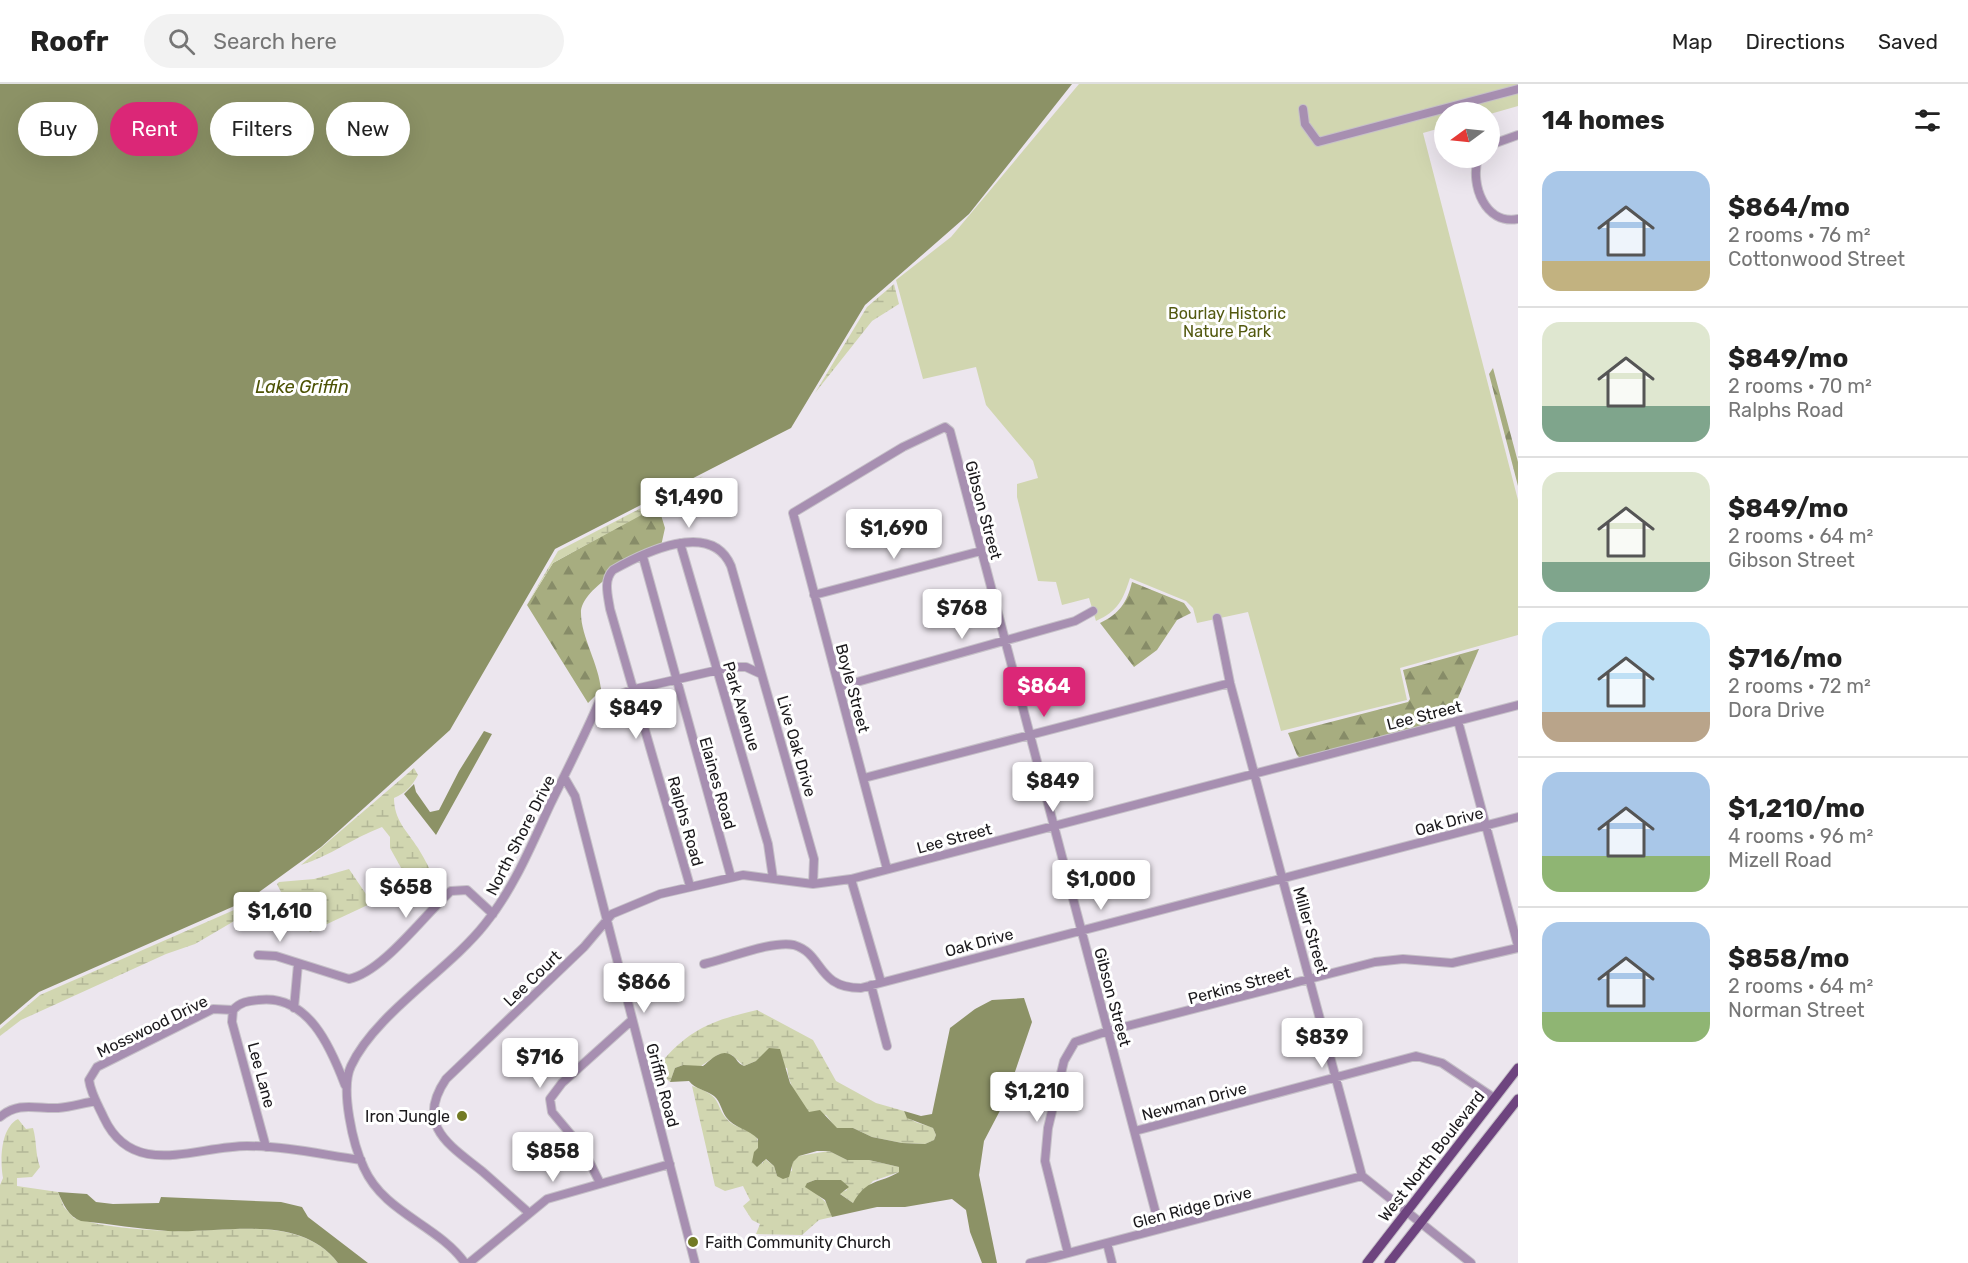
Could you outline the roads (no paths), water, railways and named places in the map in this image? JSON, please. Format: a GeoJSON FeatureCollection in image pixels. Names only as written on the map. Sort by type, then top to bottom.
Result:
{"type":"FeatureCollection","features":[{"type":"Feature","properties":{"kind":"main road","name":"West North Boulevard"},"geometry":{"type":"LineString","coordinates":[[1367,1263],[1518,1068]]}},
{"type":"Feature","properties":{"kind":"main road","name":"West North Boulevard"},"geometry":{"type":"LineString","coordinates":[[1389,1263],[1518,1099]]}},
{"type":"Feature","properties":{"kind":"street"},"geometry":{"type":"LineString","coordinates":[[1303,109],[1305,124],[1318,142],[1518,89]]}},
{"type":"Feature","properties":{"kind":"street"},"geometry":{"type":"LineString","coordinates":[[1500,141],[1518,135]]}},
{"type":"Feature","properties":{"kind":"street"},"geometry":{"type":"LineString","coordinates":[[1477,168],[1476,178],[1486,207],[1493,216],[1503,220],[1518,219]]}},
{"type":"Feature","properties":{"kind":"street","name":"Gibson Street"},"geometry":{"type":"LineString","coordinates":[[793,513],[913,441],[945,427],[950,431],[1160,1229]]}},
{"type":"Feature","properties":{"kind":"street","name":"Boyle Street"},"geometry":{"type":"LineString","coordinates":[[793,513],[887,870]]}},
{"type":"Feature","properties":{"kind":"street"},"geometry":{"type":"LineString","coordinates":[[643,557],[680,543]]}},
{"type":"Feature","properties":{"kind":"street","name":"Live Oak Drive"},"geometry":{"type":"LineString","coordinates":[[680,543],[703,543],[725,557],[731,566],[759,673],[767,690],[814,859],[813,884]]}},
{"type":"Feature","properties":{"kind":"street","name":"Park Avenue"},"geometry":{"type":"LineString","coordinates":[[680,543],[768,844],[773,878]]}},
{"type":"Feature","properties":{"kind":"street"},"geometry":{"type":"LineString","coordinates":[[814,595],[981,551]]}},
{"type":"Feature","properties":{"kind":"street","name":"Ralphs Road"},"geometry":{"type":"LineString","coordinates":[[643,557],[613,570],[607,578],[607,590],[610,609],[635,689],[690,886]]}},
{"type":"Feature","properties":{"kind":"street","name":"Elaines Road"},"geometry":{"type":"LineString","coordinates":[[643,557],[731,877]]}},
{"type":"Feature","properties":{"kind":"street"},"geometry":{"type":"LineString","coordinates":[[839,687],[1005,642],[1075,621],[1093,611]]}},
{"type":"Feature","properties":{"kind":"street","name":"Miller Street"},"geometry":{"type":"LineString","coordinates":[[1217,618],[1230,683],[1362,1176]]}},
{"type":"Feature","properties":{"kind":"street","name":"North Shore Drive"},"geometry":{"type":"LineString","coordinates":[[467,1263],[450,1244],[401,1211],[382,1194],[370,1179],[361,1160],[347,1090],[349,1071],[360,1051],[390,1016],[466,945],[493,914],[519,872],[599,702],[635,689],[739,666],[759,673]]}},
{"type":"Feature","properties":{"kind":"street"},"geometry":{"type":"LineString","coordinates":[[864,778],[1230,683]]}},
{"type":"Feature","properties":{"kind":"street","name":"Lee Street"},"geometry":{"type":"LineString","coordinates":[[608,921],[612,914],[642,901],[690,886],[731,877],[773,878],[813,884],[851,879],[1518,705]]}},
{"type":"Feature","properties":{"kind":"street"},"geometry":{"type":"LineString","coordinates":[[1458,720],[1518,947]]}},
{"type":"Feature","properties":{"kind":"street","name":"Griffin Road"},"geometry":{"type":"LineString","coordinates":[[564,777],[575,796],[695,1263]]}},
{"type":"Feature","properties":{"kind":"street","name":"Oak Drive"},"geometry":{"type":"LineString","coordinates":[[704,964],[778,945],[792,945],[804,950],[835,983],[851,988],[871,985],[1518,817]]}},
{"type":"Feature","properties":{"kind":"street"},"geometry":{"type":"LineString","coordinates":[[851,879],[881,982]]}},
{"type":"Feature","properties":{"kind":"street"},"geometry":{"type":"LineString","coordinates":[[258,955],[276,956],[342,978],[361,975],[383,958],[447,894],[456,889],[472,893],[493,914]]}},
{"type":"Feature","properties":{"kind":"street","name":"Lee Court"},"geometry":{"type":"LineString","coordinates":[[528,1212],[447,1144],[435,1121],[438,1094],[446,1079],[608,921]]}},
{"type":"Feature","properties":{"kind":"street","name":"Perkins Street"},"geometry":{"type":"LineString","coordinates":[[1068,1253],[1046,1172],[1048,1128],[1068,1052],[1080,1040],[1388,960],[1414,959],[1452,963],[1518,947]]}},
{"type":"Feature","properties":{"kind":"street"},"geometry":{"type":"LineString","coordinates":[[294,1008],[297,964]]}},
{"type":"Feature","properties":{"kind":"street"},"geometry":{"type":"LineString","coordinates":[[871,985],[888,1046]]}},
{"type":"Feature","properties":{"kind":"street","name":"Mosswood Drive"},"geometry":{"type":"LineString","coordinates":[[96,1101],[89,1080],[97,1066],[213,1009],[233,1010],[243,1002],[260,999],[294,1008],[308,1018],[326,1039],[347,1090]]}},
{"type":"Feature","properties":{"kind":"street","name":"Lee Lane"},"geometry":{"type":"LineString","coordinates":[[233,1010],[232,1023],[266,1147]]}},
{"type":"Feature","properties":{"kind":"street"},"geometry":{"type":"LineString","coordinates":[[600,1183],[583,1149],[552,1112],[550,1099],[562,1083],[632,1020]]}},
{"type":"Feature","properties":{"kind":"street","name":"Newman Drive"},"geometry":{"type":"LineString","coordinates":[[1135,1131],[1423,1056],[1450,1067],[1494,1098]]}},
{"type":"Feature","properties":{"kind":"street"},"geometry":{"type":"LineString","coordinates":[[0,1117],[7,1111],[22,1106],[62,1108],[96,1101],[113,1134],[125,1145],[141,1154],[171,1155],[228,1147],[266,1147],[361,1160]]}},
{"type":"Feature","properties":{"kind":"street"},"geometry":{"type":"LineString","coordinates":[[467,1263],[528,1212],[555,1195],[670,1164]]}},
{"type":"Feature","properties":{"kind":"street"},"geometry":{"type":"LineString","coordinates":[[1362,1176],[1471,1263]]}},
{"type":"Feature","properties":{"kind":"street","name":"Glen Ridge Drive"},"geometry":{"type":"LineString","coordinates":[[1030,1263],[1362,1176]]}},
{"type":"Feature","properties":{"kind":"street"},"geometry":{"type":"LineString","coordinates":[[1107,1243],[1112,1263]]}},
{"type":"Feature","properties":{"kind":"water","name":"Lake Griffin"},"geometry":{"type":"Polygon","coordinates":[[[0,84],[1072,84],[969,214],[865,305],[791,428],[555,549],[450,730],[321,847],[248,900],[39,992],[0,1025],[0,84]]]}},
{"type":"Feature","properties":{"kind":"water"},"geometry":{"type":"Polygon","coordinates":[[[484,731],[492,734],[436,835],[404,794],[414,784],[416,792],[430,812],[439,810],[459,771],[484,731]]]}},
{"type":"Feature","properties":{"kind":"water"},"geometry":{"type":"Polygon","coordinates":[[[1024,998],[1032,1022],[1005,1101],[984,1141],[979,1175],[997,1263],[982,1263],[970,1232],[966,1210],[952,1199],[905,1207],[877,1207],[832,1217],[825,1200],[805,1187],[807,1183],[815,1180],[841,1180],[849,1187],[840,1194],[853,1203],[868,1185],[899,1172],[899,1167],[869,1160],[847,1160],[829,1151],[817,1151],[799,1156],[793,1162],[789,1177],[783,1179],[777,1176],[774,1166],[766,1159],[757,1167],[752,1162],[754,1152],[758,1148],[758,1139],[729,1121],[714,1096],[689,1081],[670,1082],[675,1068],[683,1065],[703,1066],[724,1053],[733,1056],[744,1066],[756,1061],[769,1048],[780,1049],[790,1083],[809,1112],[820,1110],[837,1128],[853,1128],[872,1137],[902,1143],[925,1144],[934,1140],[936,1135],[933,1128],[907,1118],[904,1111],[921,1116],[932,1114],[950,1028],[975,1009],[992,1000],[1024,998]]]}},
{"type":"Feature","properties":{"kind":"water"},"geometry":{"type":"Polygon","coordinates":[[[58,1192],[87,1194],[96,1202],[113,1204],[159,1203],[161,1197],[281,1202],[302,1207],[308,1217],[368,1263],[338,1263],[322,1247],[303,1237],[282,1231],[236,1229],[168,1231],[81,1221],[70,1213],[58,1192]]]}},
{"type":"Feature","properties":{"kind":"place","name":"Iron Jungle"},"geometry":{"type":"Point","coordinates":[462,1116]}},
{"type":"Feature","properties":{"kind":"place","name":"Faith Community Church"},"geometry":{"type":"Point","coordinates":[693,1242]}},
{"type":"Feature","properties":{"kind":"park label","name":"Bourlay Historic Nature Park"},"geometry":{"type":"Point","coordinates":[1227,322]}}]}
